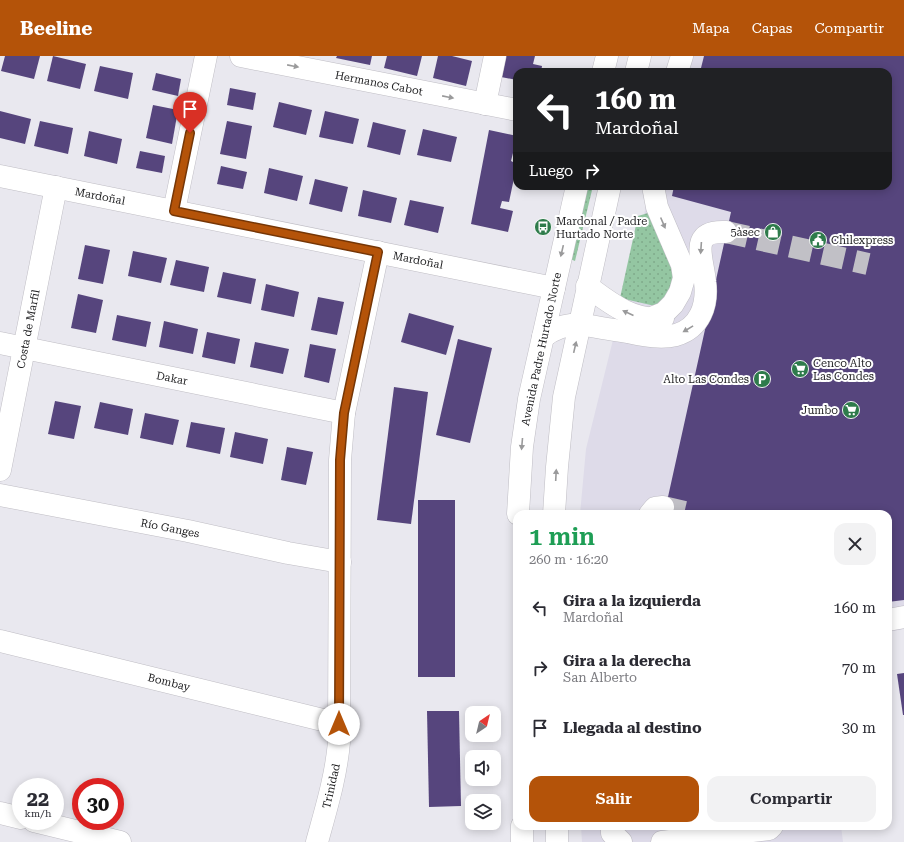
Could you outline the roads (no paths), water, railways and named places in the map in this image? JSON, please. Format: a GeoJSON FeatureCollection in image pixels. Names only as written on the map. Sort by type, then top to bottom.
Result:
{"type":"FeatureCollection","features":[{"type":"Feature","properties":{"kind":"street"},"geometry":{"type":"LineString","coordinates":[[174,211],[206,56]]}},
{"type":"Feature","properties":{"kind":"street","name":"Hermanos Cabot"},"geometry":{"type":"LineString","coordinates":[[241,56],[513,109]]}},
{"type":"Feature","properties":{"kind":"street"},"geometry":{"type":"LineString","coordinates":[[485,104],[495,56]]}},
{"type":"Feature","properties":{"kind":"street"},"geometry":{"type":"LineString","coordinates":[[604,68],[607,56]]}},
{"type":"Feature","properties":{"kind":"street"},"geometry":{"type":"LineString","coordinates":[[637,68],[640,56]]}},
{"type":"Feature","properties":{"kind":"street"},"geometry":{"type":"LineString","coordinates":[[678,68],[682,56]]}},
{"type":"Feature","properties":{"kind":"street","name":"Mardoñal"},"geometry":{"type":"LineString","coordinates":[[0,176],[554,288]]}},
{"type":"Feature","properties":{"kind":"street","name":"Costa de Marfil"},"geometry":{"type":"LineString","coordinates":[[0,470],[56,187]]}},
{"type":"Feature","properties":{"kind":"street","name":"Avenida Padre Hurtado Norte"},"geometry":{"type":"LineString","coordinates":[[518,510],[523,432],[529,399],[542,337],[577,190]]}},
{"type":"Feature","properties":{"kind":"street"},"geometry":{"type":"LineString","coordinates":[[554,510],[556,467],[564,397],[609,190]]}},
{"type":"Feature","properties":{"kind":"street"},"geometry":{"type":"LineString","coordinates":[[649,319],[664,313],[672,304],[680,292],[684,278],[682,265],[657,207],[654,190]]}},
{"type":"Feature","properties":{"kind":"street"},"geometry":{"type":"LineString","coordinates":[[542,337],[550,331],[560,327],[580,324],[651,336],[670,336],[683,332],[695,324],[704,308],[706,283],[699,250],[700,244],[708,235],[715,232],[726,232]]}},
{"type":"Feature","properties":{"kind":"street","name":"Trinidad"},"geometry":{"type":"LineString","coordinates":[[317,842],[338,761],[340,460],[344,413],[378,252]]}},
{"type":"Feature","properties":{"kind":"street"},"geometry":{"type":"LineString","coordinates":[[587,286],[625,312],[649,319],[664,318],[685,312],[702,294],[706,283]]}},
{"type":"Feature","properties":{"kind":"street","name":"Dakar"},"geometry":{"type":"LineString","coordinates":[[0,344],[344,413]]}},
{"type":"Feature","properties":{"kind":"street","name":"Río Ganges"},"geometry":{"type":"LineString","coordinates":[[0,495],[188,531],[288,553],[340,562]]}},
{"type":"Feature","properties":{"kind":"street"},"geometry":{"type":"LineString","coordinates":[[892,619],[904,617]]}},
{"type":"Feature","properties":{"kind":"street","name":"Bombay"},"geometry":{"type":"LineString","coordinates":[[0,641],[339,724]]}},
{"type":"Feature","properties":{"kind":"street"},"geometry":{"type":"LineString","coordinates":[[0,813],[12,816]]}},
{"type":"Feature","properties":{"kind":"street"},"geometry":{"type":"LineString","coordinates":[[64,828],[120,842]]}},
{"type":"Feature","properties":{"kind":"street"},"geometry":{"type":"LineString","coordinates":[[522,830],[522,842]]}},
{"type":"Feature","properties":{"kind":"street"},"geometry":{"type":"LineString","coordinates":[[557,830],[557,842]]}},
{"type":"Feature","properties":{"kind":"street"},"geometry":{"type":"LineString","coordinates":[[612,830],[612,833],[620,842]]}},
{"type":"Feature","properties":{"kind":"street"},"geometry":{"type":"LineString","coordinates":[[662,842],[761,830]]}},
{"type":"Feature","properties":{"kind":"tunnel"},"geometry":{"type":"LineString","coordinates":[[726,232],[868,264]]}},
{"type":"Feature","properties":{"kind":"tunnel"},"geometry":{"type":"LineString","coordinates":[[663,507],[676,510]]}},
{"type":"Feature","properties":{"kind":"place","name":"Mardonal / Padre Hurtado Norte"},"geometry":{"type":"Point","coordinates":[543,227]}},
{"type":"Feature","properties":{"kind":"place","name":"5àsec"},"geometry":{"type":"Point","coordinates":[773,232]}},
{"type":"Feature","properties":{"kind":"place","name":"Chilexpress"},"geometry":{"type":"Point","coordinates":[818,240]}},
{"type":"Feature","properties":{"kind":"place","name":"Cenco Alto Las Condes"},"geometry":{"type":"Point","coordinates":[800,369]}},
{"type":"Feature","properties":{"kind":"place","name":"Alto Las Condes"},"geometry":{"type":"Point","coordinates":[762,379]}},
{"type":"Feature","properties":{"kind":"place","name":"Jumbo"},"geometry":{"type":"Point","coordinates":[851,410]}}]}
